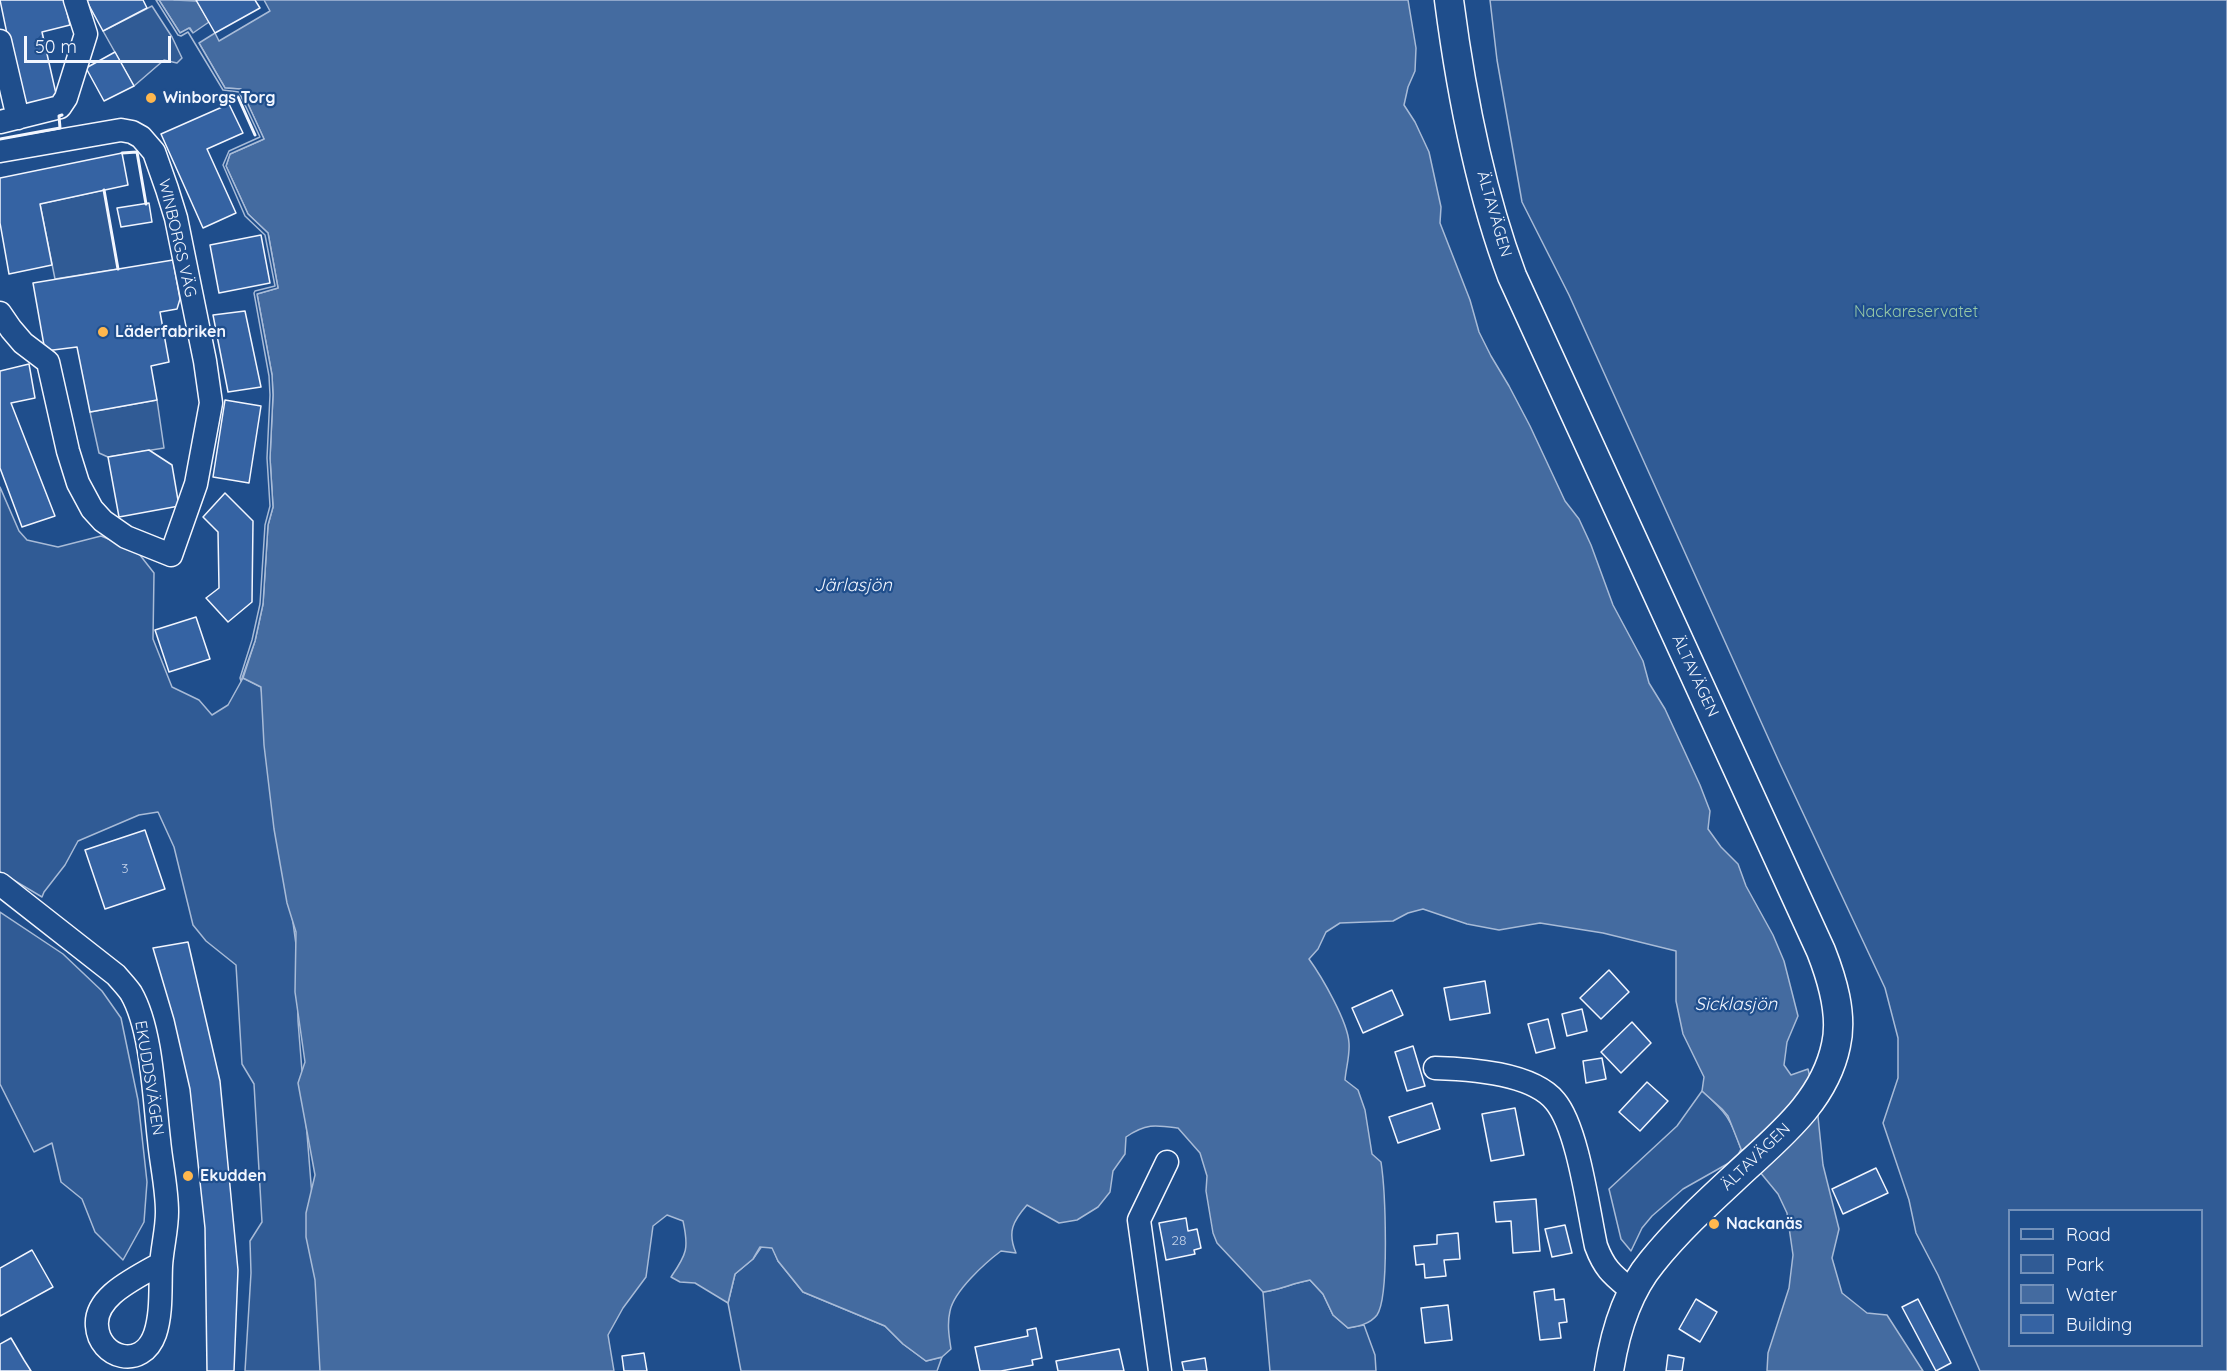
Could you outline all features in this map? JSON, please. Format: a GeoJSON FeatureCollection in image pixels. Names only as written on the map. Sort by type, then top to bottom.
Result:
{"type":"FeatureCollection","features":[{"type":"Feature","properties":{"kind":"main road","name":"ÄLTAVÄGEN"},"geometry":{"type":"LineString","coordinates":[[1449,0],[1459,73],[1496,231],[1512,276],[1831,976],[1837,1014],[1837,1043],[1827,1076],[1806,1109],[1651,1263],[1632,1292],[1614,1343],[1609,1371]]}},
{"type":"Feature","properties":{"kind":"street"},"geometry":{"type":"LineString","coordinates":[[0,41],[9,120],[60,107],[66,98],[86,34],[75,0]]}},
{"type":"Feature","properties":{"kind":"street","name":"WINBORGS VÄG"},"geometry":{"type":"LineString","coordinates":[[0,151],[121,130],[141,137],[154,152],[176,218],[205,361],[211,403],[196,484],[171,555],[126,537],[103,521],[92,509],[78,483],[68,451],[48,362],[23,343],[0,313]]}},
{"type":"Feature","properties":{"kind":"street","name":"EKUDDSVÄGEN"},"geometry":{"type":"LineString","coordinates":[[0,884],[117,975],[131,993],[143,1025],[150,1062],[167,1213],[161,1263],[159,1316],[155,1335],[146,1350],[124,1364],[103,1341],[97,1328],[98,1312],[106,1298],[161,1263]]}},
{"type":"Feature","properties":{"kind":"street"},"geometry":{"type":"LineString","coordinates":[[1435,1068],[1468,1069],[1505,1075],[1543,1090],[1554,1099],[1569,1124],[1596,1246],[1602,1263],[1632,1292]]}},
{"type":"Feature","properties":{"kind":"street"},"geometry":{"type":"LineString","coordinates":[[1160,1371],[1139,1220],[1167,1162]]}},
{"type":"Feature","properties":{"kind":"green space","name":"Nackareservatet"},"geometry":{"type":"Polygon","coordinates":[[[1490,0],[2227,0],[2227,1371],[1980,1371],[1938,1275],[1916,1233],[1909,1200],[1883,1123],[1898,1078],[1898,1038],[1885,988],[1780,764],[1569,295],[1522,202],[1497,60],[1490,0]]]}},
{"type":"Feature","properties":{"kind":"green space"},"geometry":{"type":"Polygon","coordinates":[[[152,6],[172,37],[182,58],[177,63],[164,60],[134,86],[103,31],[152,6]]]}},
{"type":"Feature","properties":{"kind":"green space"},"geometry":{"type":"Polygon","coordinates":[[[104,190],[118,269],[55,279],[40,204],[104,190]]]}},
{"type":"Feature","properties":{"kind":"green space"},"geometry":{"type":"Polygon","coordinates":[[[157,400],[164,448],[108,457],[99,453],[90,412],[157,400]]]}},
{"type":"Feature","properties":{"kind":"green space"},"geometry":{"type":"Polygon","coordinates":[[[0,487],[19,531],[27,540],[58,547],[101,536],[136,550],[154,573],[153,639],[172,687],[199,700],[212,715],[228,705],[243,678],[261,687],[297,952],[298,1021],[326,1371],[245,1371],[251,1273],[250,1241],[262,1222],[254,1084],[242,1064],[236,965],[206,941],[193,925],[174,847],[158,812],[139,815],[78,841],[65,865],[42,897],[0,872],[0,487]]]}},
{"type":"Feature","properties":{"kind":"green space"},"geometry":{"type":"Polygon","coordinates":[[[0,912],[63,954],[102,991],[121,1018],[138,1100],[147,1182],[144,1222],[123,1260],[95,1232],[82,1199],[61,1182],[52,1143],[34,1152],[0,1084],[0,912]]]}},
{"type":"Feature","properties":{"kind":"green space"},"geometry":{"type":"Polygon","coordinates":[[[1702,1091],[1727,1117],[1741,1149],[1736,1159],[1683,1189],[1652,1216],[1642,1228],[1631,1251],[1621,1239],[1609,1189],[1677,1126],[1702,1091]]]}},
{"type":"Feature","properties":{"kind":"green space"},"geometry":{"type":"Polygon","coordinates":[[[762,1246],[773,1248],[778,1261],[803,1292],[885,1326],[903,1344],[926,1361],[942,1357],[937,1371],[741,1371],[728,1303],[735,1274],[753,1259],[762,1246]]]}},
{"type":"Feature","properties":{"kind":"green space"},"geometry":{"type":"Polygon","coordinates":[[[1310,1280],[1323,1294],[1333,1315],[1348,1328],[1364,1325],[1375,1355],[1376,1371],[1270,1371],[1263,1292],[1310,1280]]]}},
{"type":"Feature","properties":{"kind":"water","name":"Järlasjön"},"geometry":{"type":"Polygon","coordinates":[[[159,0],[1408,0],[1416,48],[1415,71],[1404,105],[1429,152],[1441,207],[1440,223],[1470,300],[1479,332],[1530,426],[1565,501],[1579,519],[1591,545],[1613,605],[1643,661],[1649,683],[1665,709],[1700,785],[1710,811],[1708,829],[1721,847],[1738,864],[1746,886],[1773,935],[1784,961],[1798,1016],[1787,1042],[1784,1065],[1791,1075],[1808,1069],[1817,1107],[1823,1165],[1839,1229],[1832,1258],[1842,1293],[1867,1313],[1887,1315],[1923,1371],[1767,1371],[1768,1353],[1789,1288],[1793,1255],[1787,1213],[1778,1194],[1741,1149],[1728,1116],[1702,1091],[1704,1077],[1683,1034],[1676,1001],[1676,951],[1603,933],[1540,923],[1499,930],[1467,924],[1423,909],[1408,913],[1393,921],[1340,923],[1326,932],[1318,949],[1309,959],[1327,988],[1348,1034],[1349,1048],[1345,1080],[1358,1090],[1365,1110],[1372,1154],[1381,1162],[1385,1217],[1384,1287],[1377,1315],[1364,1324],[1348,1328],[1333,1315],[1323,1294],[1310,1280],[1263,1292],[1217,1243],[1213,1233],[1206,1191],[1207,1176],[1200,1153],[1178,1128],[1157,1126],[1139,1129],[1126,1137],[1125,1154],[1113,1171],[1110,1192],[1098,1207],[1077,1220],[1059,1223],[1027,1205],[1013,1227],[1012,1239],[1016,1253],[1001,1251],[971,1278],[957,1295],[950,1311],[951,1349],[942,1357],[926,1361],[903,1344],[885,1326],[803,1292],[778,1261],[772,1248],[760,1247],[753,1259],[735,1274],[728,1303],[695,1283],[680,1282],[671,1277],[685,1250],[685,1230],[683,1221],[667,1215],[653,1226],[646,1277],[623,1308],[608,1335],[614,1371],[320,1371],[315,1280],[306,1237],[306,1213],[315,1175],[298,1083],[305,1062],[295,992],[296,932],[287,903],[274,829],[264,745],[261,687],[243,678],[255,641],[263,604],[268,525],[273,507],[270,458],[272,375],[257,294],[278,288],[268,233],[248,214],[226,166],[230,154],[264,139],[241,89],[225,88],[190,28],[180,33],[159,0]]]}},
{"type":"Feature","properties":{"kind":"pier"},"geometry":{"type":"Polygon","coordinates":[[[156,0],[159,0],[180,33],[189,28],[193,33],[209,22],[197,1],[174,0],[264,0],[270,11],[219,41],[215,33],[199,43],[225,88],[241,89],[264,139],[230,154],[226,166],[248,214],[268,233],[278,288],[257,294],[272,375],[270,458],[273,507],[268,525],[263,604],[255,641],[241,681],[260,604],[265,525],[270,506],[267,458],[269,376],[254,293],[275,286],[265,235],[245,216],[223,165],[229,151],[260,137],[239,92],[223,90],[188,32],[181,36],[178,35],[156,0]]]}},
{"type":"Feature","properties":{"kind":"building"},"geometry":{"type":"Polygon","coordinates":[[[0,0],[64,0],[70,25],[42,32],[57,98],[22,106],[0,0]]]}},
{"type":"Feature","properties":{"kind":"building"},"geometry":{"type":"Polygon","coordinates":[[[86,0],[143,0],[147,8],[103,31],[86,0]]]}},
{"type":"Feature","properties":{"kind":"building"},"geometry":{"type":"Polygon","coordinates":[[[196,0],[255,0],[260,8],[215,33],[196,0]]]}},
{"type":"Feature","properties":{"kind":"building"},"geometry":{"type":"Polygon","coordinates":[[[115,52],[134,86],[104,101],[86,68],[115,52]]]}},
{"type":"Feature","properties":{"kind":"building"},"geometry":{"type":"Polygon","coordinates":[[[229,104],[243,133],[207,149],[236,213],[203,228],[161,134],[229,104]]]}},
{"type":"Feature","properties":{"kind":"building"},"geometry":{"type":"Polygon","coordinates":[[[122,153],[128,185],[40,204],[52,265],[9,274],[0,223],[0,178],[122,153]]]}},
{"type":"Feature","properties":{"kind":"building"},"geometry":{"type":"Polygon","coordinates":[[[149,203],[152,222],[121,227],[117,208],[149,203]]]}},
{"type":"Feature","properties":{"kind":"building"},"geometry":{"type":"Polygon","coordinates":[[[261,235],[270,283],[219,293],[210,245],[261,235]]]}},
{"type":"Feature","properties":{"kind":"building","name":"Läderfabriken"},"geometry":{"type":"Polygon","coordinates":[[[173,260],[180,299],[177,309],[160,312],[169,362],[151,366],[157,400],[90,412],[77,347],[45,351],[33,283],[173,260]]]}},
{"type":"Feature","properties":{"kind":"building"},"geometry":{"type":"Polygon","coordinates":[[[245,311],[261,387],[228,392],[213,315],[245,311]]]}},
{"type":"Feature","properties":{"kind":"building"},"geometry":{"type":"Polygon","coordinates":[[[29,364],[35,398],[11,403],[55,516],[22,527],[0,468],[0,371],[29,364]]]}},
{"type":"Feature","properties":{"kind":"building"},"geometry":{"type":"Polygon","coordinates":[[[225,400],[261,406],[249,483],[213,477],[225,400]]]}},
{"type":"Feature","properties":{"kind":"building"},"geometry":{"type":"Polygon","coordinates":[[[149,450],[172,465],[179,506],[119,517],[108,457],[149,450]]]}},
{"type":"Feature","properties":{"kind":"building"},"geometry":{"type":"Polygon","coordinates":[[[225,493],[253,521],[252,602],[228,622],[206,598],[219,588],[218,532],[203,517],[225,493]]]}},
{"type":"Feature","properties":{"kind":"building"},"geometry":{"type":"Polygon","coordinates":[[[196,617],[210,659],[169,672],[155,630],[196,617]]]}},
{"type":"Feature","properties":{"kind":"building"},"geometry":{"type":"Polygon","coordinates":[[[145,830],[165,889],[105,909],[85,850],[145,830]]]}},
{"type":"Feature","properties":{"kind":"building"},"geometry":{"type":"Polygon","coordinates":[[[188,942],[220,1081],[238,1270],[234,1371],[207,1371],[205,1228],[190,1089],[174,1019],[153,948],[188,942]]]}},
{"type":"Feature","properties":{"kind":"building"},"geometry":{"type":"Polygon","coordinates":[[[1609,970],[1629,992],[1601,1019],[1580,998],[1609,970]]]}},
{"type":"Feature","properties":{"kind":"building"},"geometry":{"type":"Polygon","coordinates":[[[1485,981],[1490,1013],[1450,1020],[1444,988],[1485,981]]]}},
{"type":"Feature","properties":{"kind":"building"},"geometry":{"type":"Polygon","coordinates":[[[1392,990],[1403,1015],[1363,1033],[1352,1008],[1392,990]]]}},
{"type":"Feature","properties":{"kind":"building"},"geometry":{"type":"Polygon","coordinates":[[[1582,1009],[1587,1031],[1567,1036],[1562,1014],[1582,1009]]]}},
{"type":"Feature","properties":{"kind":"building"},"geometry":{"type":"Polygon","coordinates":[[[1548,1019],[1555,1048],[1536,1053],[1528,1024],[1548,1019]]]}},
{"type":"Feature","properties":{"kind":"building"},"geometry":{"type":"Polygon","coordinates":[[[1632,1022],[1651,1043],[1621,1073],[1601,1052],[1632,1022]]]}},
{"type":"Feature","properties":{"kind":"building"},"geometry":{"type":"Polygon","coordinates":[[[1413,1046],[1425,1086],[1407,1091],[1395,1052],[1413,1046]]]}},
{"type":"Feature","properties":{"kind":"building"},"geometry":{"type":"Polygon","coordinates":[[[1602,1058],[1606,1079],[1586,1083],[1583,1061],[1602,1058]]]}},
{"type":"Feature","properties":{"kind":"building"},"geometry":{"type":"Polygon","coordinates":[[[1647,1082],[1668,1101],[1640,1131],[1619,1112],[1647,1082]]]}},
{"type":"Feature","properties":{"kind":"building"},"geometry":{"type":"Polygon","coordinates":[[[1432,1103],[1440,1129],[1398,1143],[1389,1117],[1432,1103]]]}},
{"type":"Feature","properties":{"kind":"building"},"geometry":{"type":"Polygon","coordinates":[[[1515,1108],[1524,1155],[1491,1161],[1482,1114],[1515,1108]]]}},
{"type":"Feature","properties":{"kind":"building"},"geometry":{"type":"Polygon","coordinates":[[[1876,1168],[1888,1193],[1843,1214],[1832,1189],[1876,1168]]]}},
{"type":"Feature","properties":{"kind":"building"},"geometry":{"type":"Polygon","coordinates":[[[1536,1199],[1540,1251],[1513,1253],[1511,1221],[1496,1222],[1494,1202],[1536,1199]]]}},
{"type":"Feature","properties":{"kind":"building"},"geometry":{"type":"Polygon","coordinates":[[[1186,1218],[1188,1231],[1197,1229],[1201,1248],[1194,1250],[1195,1254],[1166,1260],[1159,1223],[1186,1218]]]}},
{"type":"Feature","properties":{"kind":"building"},"geometry":{"type":"Polygon","coordinates":[[[1565,1225],[1572,1253],[1552,1257],[1545,1229],[1565,1225]]]}},
{"type":"Feature","properties":{"kind":"building"},"geometry":{"type":"Polygon","coordinates":[[[1458,1233],[1460,1259],[1444,1260],[1446,1276],[1425,1278],[1424,1264],[1416,1265],[1414,1246],[1437,1244],[1437,1235],[1458,1233]]]}},
{"type":"Feature","properties":{"kind":"building"},"geometry":{"type":"Polygon","coordinates":[[[32,1250],[53,1287],[0,1316],[0,1268],[32,1250]]]}},
{"type":"Feature","properties":{"kind":"building"},"geometry":{"type":"Polygon","coordinates":[[[1554,1289],[1555,1300],[1564,1299],[1567,1322],[1559,1323],[1561,1338],[1540,1340],[1534,1292],[1554,1289]]]}},
{"type":"Feature","properties":{"kind":"building"},"geometry":{"type":"Polygon","coordinates":[[[1696,1299],[1717,1312],[1700,1342],[1679,1329],[1696,1299]]]}},
{"type":"Feature","properties":{"kind":"building"},"geometry":{"type":"Polygon","coordinates":[[[1918,1299],[1951,1363],[1936,1371],[1902,1307],[1918,1299]]]}},
{"type":"Feature","properties":{"kind":"building"},"geometry":{"type":"Polygon","coordinates":[[[1448,1305],[1452,1340],[1425,1343],[1421,1308],[1448,1305]]]}},
{"type":"Feature","properties":{"kind":"building"},"geometry":{"type":"Polygon","coordinates":[[[1036,1328],[1042,1358],[1032,1360],[1033,1365],[1001,1371],[980,1371],[975,1347],[1028,1336],[1027,1330],[1036,1328]]]}},
{"type":"Feature","properties":{"kind":"building"},"geometry":{"type":"Polygon","coordinates":[[[11,1338],[31,1371],[0,1371],[0,1344],[11,1338]]]}},
{"type":"Feature","properties":{"kind":"building"},"geometry":{"type":"Polygon","coordinates":[[[1119,1349],[1124,1371],[1058,1371],[1056,1361],[1119,1349]]]}},
{"type":"Feature","properties":{"kind":"building"},"geometry":{"type":"Polygon","coordinates":[[[644,1353],[647,1371],[624,1371],[622,1356],[644,1353]]]}},
{"type":"Feature","properties":{"kind":"building"},"geometry":{"type":"Polygon","coordinates":[[[1668,1355],[1684,1358],[1682,1371],[1666,1371],[1668,1355]]]}},
{"type":"Feature","properties":{"kind":"building"},"geometry":{"type":"Polygon","coordinates":[[[1205,1358],[1207,1371],[1184,1371],[1182,1362],[1205,1358]]]}},
{"type":"Feature","properties":{"kind":"wall"},"geometry":{"type":"LineString","coordinates":[[202,98],[229,100],[238,97],[255,135]]}},
{"type":"Feature","properties":{"kind":"wall"},"geometry":{"type":"LineString","coordinates":[[0,139],[60,128],[59,116],[62,115]]}},
{"type":"Feature","properties":{"kind":"wall"},"geometry":{"type":"LineString","coordinates":[[122,153],[137,152],[146,204]]}},
{"type":"Feature","properties":{"kind":"wall"},"geometry":{"type":"LineString","coordinates":[[104,190],[118,269]]}},
{"type":"Feature","properties":{"kind":"place","name":"Winborgs Torg"},"geometry":{"type":"Point","coordinates":[151,98]}},
{"type":"Feature","properties":{"kind":"place","name":"Läderfabriken"},"geometry":{"type":"Point","coordinates":[103,332]}},
{"type":"Feature","properties":{"kind":"place","name":"Ekudden"},"geometry":{"type":"Point","coordinates":[188,1176]}},
{"type":"Feature","properties":{"kind":"place","name":"Nackanäs"},"geometry":{"type":"Point","coordinates":[1714,1224]}},
{"type":"Feature","properties":{"kind":"water label","name":"Sicklasjön"},"geometry":{"type":"Point","coordinates":[1736,1005]}}]}
